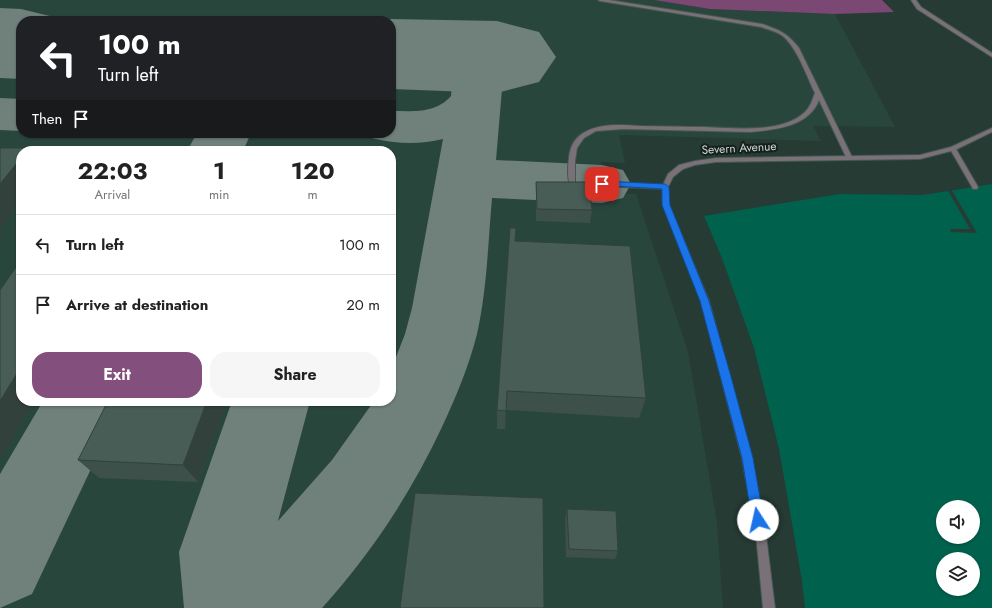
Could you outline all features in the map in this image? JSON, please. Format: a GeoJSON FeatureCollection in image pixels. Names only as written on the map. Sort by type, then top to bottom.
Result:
{"type":"FeatureCollection","features":[{"type":"Feature","properties":{"kind":"street"},"geometry":{"type":"LineString","coordinates":[[600,0],[747,22],[779,32],[786,36],[796,48],[849,157]]}},
{"type":"Feature","properties":{"kind":"street"},"geometry":{"type":"LineString","coordinates":[[913,0],[919,8],[992,55]]}},
{"type":"Feature","properties":{"kind":"street"},"geometry":{"type":"LineString","coordinates":[[572,183],[574,146],[581,137],[593,131],[608,127],[750,130],[773,128],[786,125],[804,116],[813,106],[818,93]]}},
{"type":"Feature","properties":{"kind":"street","name":"Severn Avenue"},"geometry":{"type":"LineString","coordinates":[[665,187],[670,176],[681,166],[695,162],[716,160],[849,157],[920,157],[953,149],[992,130]]}},
{"type":"Feature","properties":{"kind":"street"},"geometry":{"type":"LineString","coordinates":[[953,149],[975,187]]}},
{"type":"Feature","properties":{"kind":"street"},"geometry":{"type":"LineString","coordinates":[[602,184],[665,187],[666,205],[705,301],[747,458],[761,535],[769,608]]}},
{"type":"Feature","properties":{"kind":"shaded area"},"geometry":{"type":"Polygon","coordinates":[[[0,0],[654,0],[710,9],[835,14],[895,127],[813,126],[821,141],[619,135],[625,163],[601,162],[601,194],[636,194],[688,352],[717,523],[723,608],[0,608],[0,0]]]}},
{"type":"Feature","properties":{"kind":"shaded area"},"geometry":{"type":"Polygon","coordinates":[[[654,0],[882,0],[894,12],[835,14],[710,9],[654,0]]]}},
{"type":"Feature","properties":{"kind":"shaded area"},"geometry":{"type":"Polygon","coordinates":[[[992,184],[992,608],[805,608],[802,581],[779,449],[754,348],[722,258],[704,216],[840,194],[923,195],[992,184]]]}},
{"type":"Feature","properties":{"kind":"pier"},"geometry":{"type":"Polygon","coordinates":[[[947,189],[951,189],[977,233],[951,232],[950,229],[970,229],[947,189]]]}},
{"type":"Feature","properties":{"kind":"building"},"geometry":{"type":"Polygon","coordinates":[[[0,148],[16,148],[16,164],[0,184],[0,148]]]}},
{"type":"Feature","properties":{"kind":"building"},"geometry":{"type":"Polygon","coordinates":[[[536,182],[589,182],[592,210],[537,209],[536,182]]]}},
{"type":"Feature","properties":{"kind":"building"},"geometry":{"type":"Polygon","coordinates":[[[510,228],[516,228],[515,241],[630,246],[646,398],[507,391],[506,411],[497,410],[510,228]]]}},
{"type":"Feature","properties":{"kind":"building"},"geometry":{"type":"Polygon","coordinates":[[[16,267],[16,375],[0,401],[0,290],[16,267]]]}},
{"type":"Feature","properties":{"kind":"building"},"geometry":{"type":"Polygon","coordinates":[[[105,406],[205,406],[183,465],[78,460],[105,406]]]}},
{"type":"Feature","properties":{"kind":"building"},"geometry":{"type":"Polygon","coordinates":[[[415,493],[543,498],[544,608],[400,608],[415,493]]]}},
{"type":"Feature","properties":{"kind":"building"},"geometry":{"type":"Polygon","coordinates":[[[567,509],[616,511],[618,551],[569,549],[567,509]]]}},
{"type":"Feature","properties":{"kind":"taxiway"},"geometry":{"type":"LineString","coordinates":[[417,55],[453,63],[469,72],[474,80],[477,89],[465,178]]}},
{"type":"Feature","properties":{"kind":"taxiway"},"geometry":{"type":"LineString","coordinates":[[396,127],[426,127],[448,122],[467,110],[475,100]]}},
{"type":"Feature","properties":{"kind":"taxiway"},"geometry":{"type":"LineString","coordinates":[[0,114],[16,115]]}},
{"type":"Feature","properties":{"kind":"taxiway"},"geometry":{"type":"LineString","coordinates":[[218,146],[222,138]]}},
{"type":"Feature","properties":{"kind":"taxiway"},"geometry":{"type":"LineString","coordinates":[[255,608],[318,544],[362,489],[382,460],[416,399],[430,367],[441,334],[447,308],[465,178]]}},
{"type":"Feature","properties":{"kind":"taxiway"},"geometry":{"type":"LineString","coordinates":[[465,178],[602,184]]}},
{"type":"Feature","properties":{"kind":"taxiway"},"geometry":{"type":"LineString","coordinates":[[0,562],[81,406]]}},
{"type":"Feature","properties":{"kind":"taxiway"},"geometry":{"type":"LineString","coordinates":[[232,608],[224,552],[269,406]]}},
{"type":"Feature","properties":{"kind":"runway"},"geometry":{"type":"LineString","coordinates":[[0,43],[16,44]]}},
{"type":"Feature","properties":{"kind":"runway"},"geometry":{"type":"LineString","coordinates":[[396,54],[497,57]]}},
{"type":"Feature","properties":{"kind":"route"},"geometry":{"type":"LineString","coordinates":[[602,184],[665,187],[666,205],[705,301],[726,373],[747,458],[758,520]]}}]}
